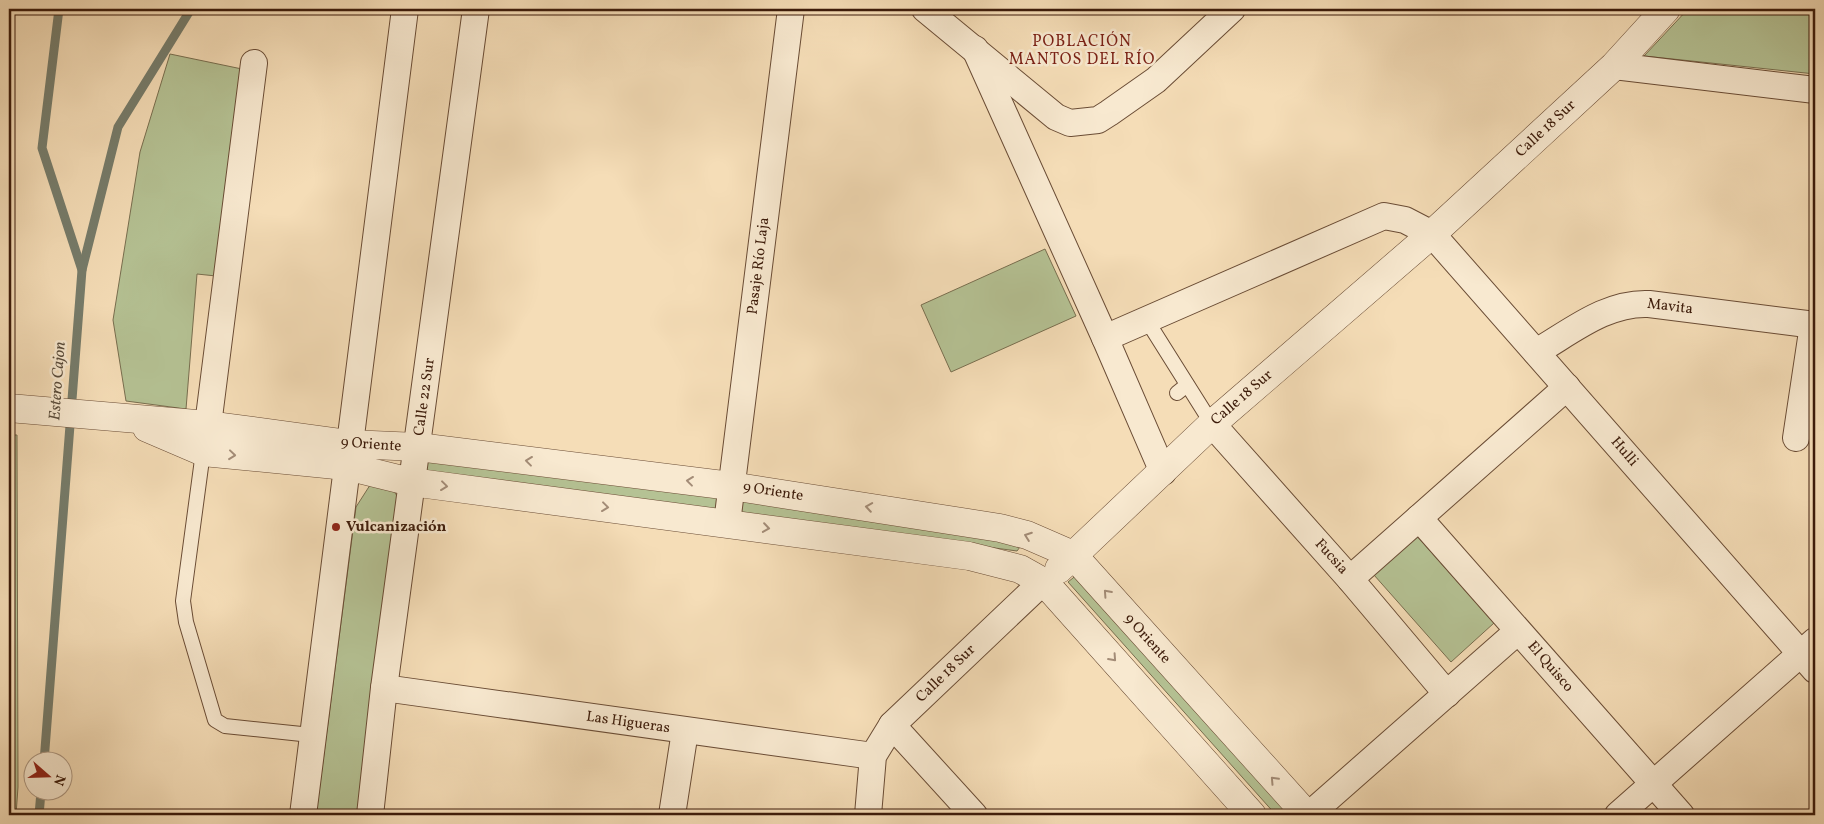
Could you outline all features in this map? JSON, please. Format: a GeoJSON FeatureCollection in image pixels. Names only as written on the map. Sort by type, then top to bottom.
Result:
{"type":"FeatureCollection","features":[{"type":"Feature","properties":{"kind":"street"},"geometry":{"type":"LineString","coordinates":[[302,815],[405,9]]}},
{"type":"Feature","properties":{"kind":"street","name":"Calle 22 Sur"},"geometry":{"type":"LineString","coordinates":[[370,815],[384,688],[411,482],[418,447],[476,9]]}},
{"type":"Feature","properties":{"kind":"street","name":"Pasaje Río Laja"},"geometry":{"type":"LineString","coordinates":[[727,522],[791,9]]}},
{"type":"Feature","properties":{"kind":"street"},"geometry":{"type":"LineString","coordinates":[[925,9],[1056,117],[1070,123],[1098,120],[1156,80],[1232,9]]}},
{"type":"Feature","properties":{"kind":"street","name":"Calle 18 Sur"},"geometry":{"type":"LineString","coordinates":[[868,815],[873,756],[892,725],[1212,424],[1432,234],[1614,66],[1666,9]]}},
{"type":"Feature","properties":{"kind":"street"},"geometry":{"type":"LineString","coordinates":[[975,50],[1105,338],[1146,422],[1163,472]]}},
{"type":"Feature","properties":{"kind":"street"},"geometry":{"type":"LineString","coordinates":[[206,438],[254,63]]}},
{"type":"Feature","properties":{"kind":"street"},"geometry":{"type":"LineString","coordinates":[[1614,66],[1815,90]]}},
{"type":"Feature","properties":{"kind":"street"},"geometry":{"type":"LineString","coordinates":[[1105,338],[1384,216],[1405,220],[1432,234]]}},
{"type":"Feature","properties":{"kind":"street","name":"Hulli"},"geometry":{"type":"LineString","coordinates":[[1432,234],[1567,387],[1810,655]]}},
{"type":"Feature","properties":{"kind":"street","name":"Mavita"},"geometry":{"type":"LineString","coordinates":[[1536,352],[1602,313],[1625,305],[1648,304],[1814,325]]}},
{"type":"Feature","properties":{"kind":"street"},"geometry":{"type":"LineString","coordinates":[[1796,438],[1814,325]]}},
{"type":"Feature","properties":{"kind":"street"},"geometry":{"type":"LineString","coordinates":[[1350,579],[1567,387]]}},
{"type":"Feature","properties":{"kind":"street","name":"9 Oriente"},"geometry":{"type":"LineString","coordinates":[[9,408],[41,412],[120,416],[206,438],[347,455],[418,447],[731,486],[1000,528],[1027,535],[1073,555],[1254,759],[1308,815]]}},
{"type":"Feature","properties":{"kind":"street","name":"Fucsia"},"geometry":{"type":"LineString","coordinates":[[1212,424],[1350,579],[1447,694]]}},
{"type":"Feature","properties":{"kind":"street","name":"9 Oriente"},"geometry":{"type":"LineString","coordinates":[[347,455],[411,482],[727,522],[969,556],[1020,569],[1045,583],[1252,815]]}},
{"type":"Feature","properties":{"kind":"street","name":"El Quisco"},"geometry":{"type":"LineString","coordinates":[[1419,518],[1681,815]]}},
{"type":"Feature","properties":{"kind":"street"},"geometry":{"type":"LineString","coordinates":[[1308,815],[1518,630]]}},
{"type":"Feature","properties":{"kind":"street"},"geometry":{"type":"LineString","coordinates":[[1618,815],[1810,655]]}},
{"type":"Feature","properties":{"kind":"street","name":"Las Higueras"},"geometry":{"type":"LineString","coordinates":[[384,688],[873,756]]}},
{"type":"Feature","properties":{"kind":"street"},"geometry":{"type":"LineString","coordinates":[[892,725],[974,815]]}},
{"type":"Feature","properties":{"kind":"street"},"geometry":{"type":"LineString","coordinates":[[672,815],[685,731]]}},
{"type":"Feature","properties":{"kind":"street"},"geometry":{"type":"LineString","coordinates":[[1226,785],[1254,759]]}},
{"type":"Feature","properties":{"kind":"lane"},"geometry":{"type":"LineString","coordinates":[[1146,319],[1182,389],[1212,424]]}},
{"type":"Feature","properties":{"kind":"lane"},"geometry":{"type":"LineString","coordinates":[[206,438],[183,601],[186,622],[215,720],[225,726],[311,735]]}},
{"type":"Feature","properties":{"kind":"green space"},"geometry":{"type":"Polygon","coordinates":[[[1688,9],[1815,9],[1815,74],[1644,56],[1688,9]]]}},
{"type":"Feature","properties":{"kind":"green space"},"geometry":{"type":"Polygon","coordinates":[[[170,54],[242,69],[216,276],[197,274],[186,409],[126,401],[113,320],[140,152],[170,54]]]}},
{"type":"Feature","properties":{"kind":"green space"},"geometry":{"type":"Polygon","coordinates":[[[1045,249],[1076,316],[951,372],[921,305],[1045,249]]]}},
{"type":"Feature","properties":{"kind":"green space"},"geometry":{"type":"Polygon","coordinates":[[[9,435],[17,435],[18,787],[16,815],[9,815],[9,435]]]}},
{"type":"Feature","properties":{"kind":"green space"},"geometry":{"type":"Polygon","coordinates":[[[422,442],[1035,527],[1017,551],[418,470],[422,442]]]}},
{"type":"Feature","properties":{"kind":"green space"},"geometry":{"type":"Polygon","coordinates":[[[372,482],[389,485],[401,501],[357,815],[316,815],[356,507],[372,482]]]}},
{"type":"Feature","properties":{"kind":"green space"},"geometry":{"type":"Polygon","coordinates":[[[1417,536],[1494,623],[1451,662],[1374,575],[1417,536]]]}},
{"type":"Feature","properties":{"kind":"green space"},"geometry":{"type":"Polygon","coordinates":[[[1089,565],[1313,815],[1276,815],[1068,582],[1089,565]]]}},
{"type":"Feature","properties":{"kind":"waterway","name":"Estero Cajon"},"geometry":{"type":"LineString","coordinates":[[45,752],[82,270],[42,148],[59,9]]}},
{"type":"Feature","properties":{"kind":"waterway"},"geometry":{"type":"LineString","coordinates":[[82,270],[118,127],[191,9]]}},
{"type":"Feature","properties":{"kind":"waterway","name":"Estero Cajon"},"geometry":{"type":"LineString","coordinates":[[39,815],[40,802]]}},
{"type":"Feature","properties":{"kind":"place","name":"Vulcanización"},"geometry":{"type":"Point","coordinates":[336,527]}},
{"type":"Feature","properties":{"kind":"district","name":"POBLACIÓN MANTOS DEL RÍO"},"geometry":{"type":"Point","coordinates":[1082,51]}}]}
